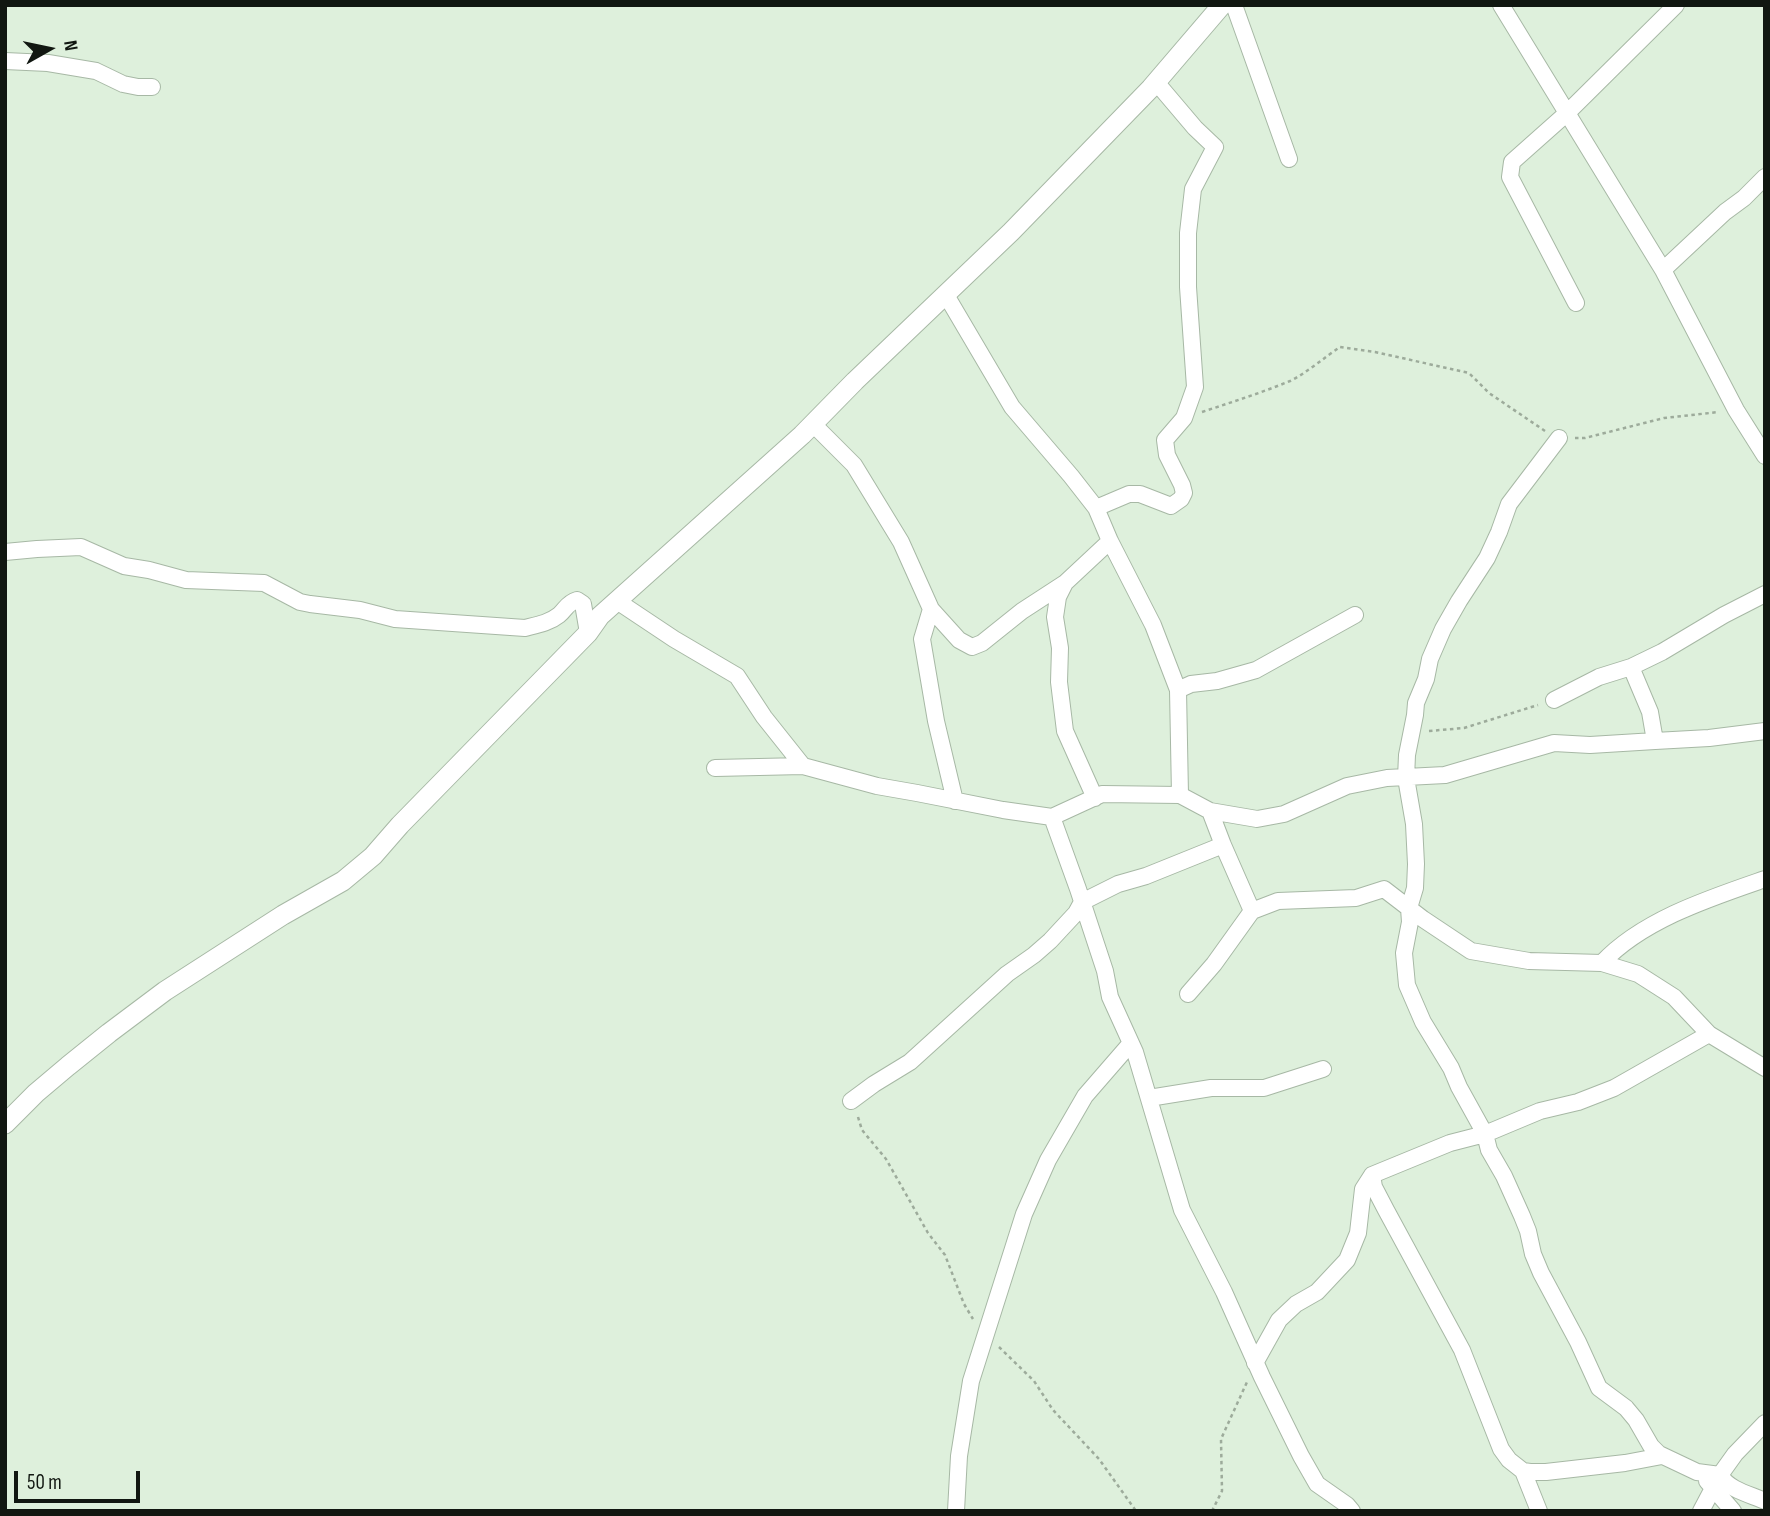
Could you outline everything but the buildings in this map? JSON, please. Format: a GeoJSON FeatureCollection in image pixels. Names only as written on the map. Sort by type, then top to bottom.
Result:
{"type":"FeatureCollection","features":[{"type":"Feature","properties":{"kind":"street"},"geometry":{"type":"LineString","coordinates":[[5,1124],[36,1093],[108,1032],[165,991],[283,915],[343,881],[373,856],[588,633],[600,616],[813,424],[1011,232],[1156,82],[1222,5]]}},
{"type":"Feature","properties":{"kind":"street"},"geometry":{"type":"LineString","coordinates":[[1234,5],[1289,159]]}},
{"type":"Feature","properties":{"kind":"street"},"geometry":{"type":"LineString","coordinates":[[1501,5],[1662,270],[1736,410],[1765,456]]}},
{"type":"Feature","properties":{"kind":"street"},"geometry":{"type":"LineString","coordinates":[[1576,303],[1510,177],[1512,162],[1566,114],[1676,5]]}},
{"type":"Feature","properties":{"kind":"street"},"geometry":{"type":"LineString","coordinates":[[5,61],[48,63],[96,71],[130,86],[152,88]]}},
{"type":"Feature","properties":{"kind":"street"},"geometry":{"type":"LineString","coordinates":[[1096,508],[1129,494],[1139,494],[1171,506],[1184,494],[1167,455],[1166,440],[1184,418],[1195,387],[1188,287],[1188,233],[1193,189],[1214,147],[1156,82]]}},
{"type":"Feature","properties":{"kind":"street"},"geometry":{"type":"LineString","coordinates":[[1662,270],[1765,177]]}},
{"type":"Feature","properties":{"kind":"street"},"geometry":{"type":"LineString","coordinates":[[946,295],[1012,407],[1096,508],[1153,625],[1178,690],[1180,795]]}},
{"type":"Feature","properties":{"kind":"street"},"geometry":{"type":"LineString","coordinates":[[813,424],[854,465],[901,542],[931,609],[959,640],[972,647],[982,643],[1021,611],[1065,583],[1110,541]]}},
{"type":"Feature","properties":{"kind":"street"},"geometry":{"type":"LineString","coordinates":[[1559,438],[1509,504],[1487,558],[1443,629],[1416,703],[1407,754],[1406,778],[1414,824],[1416,864],[1415,888],[1409,908],[1410,922],[1404,953],[1407,985],[1423,1022],[1451,1068],[1485,1134],[1489,1150],[1522,1216],[1537,1263],[1599,1388],[1626,1408],[1651,1446],[1662,1456],[1765,1501]]}},
{"type":"Feature","properties":{"kind":"street"},"geometry":{"type":"LineString","coordinates":[[5,552],[81,547],[124,566],[186,580],[264,583],[300,602],[360,610],[395,619],[525,628],[544,623],[560,614],[568,603],[577,600],[583,604],[588,633]]}},
{"type":"Feature","properties":{"kind":"street"},"geometry":{"type":"LineString","coordinates":[[1065,583],[1058,597],[1055,617],[1060,648],[1059,682],[1065,731],[1095,798]]}},
{"type":"Feature","properties":{"kind":"street"},"geometry":{"type":"LineString","coordinates":[[1554,700],[1599,677],[1631,667],[1662,652],[1724,614],[1765,594]]}},
{"type":"Feature","properties":{"kind":"street"},"geometry":{"type":"LineString","coordinates":[[617,601],[737,676],[764,717],[803,766]]}},
{"type":"Feature","properties":{"kind":"street"},"geometry":{"type":"LineString","coordinates":[[931,609],[922,639],[936,720],[955,802]]}},
{"type":"Feature","properties":{"kind":"street"},"geometry":{"type":"LineString","coordinates":[[1178,690],[1191,684],[1217,681],[1256,670],[1354,615]]}},
{"type":"Feature","properties":{"kind":"street"},"geometry":{"type":"LineString","coordinates":[[1631,667],[1650,712],[1654,741]]}},
{"type":"Feature","properties":{"kind":"street"},"geometry":{"type":"LineString","coordinates":[[715,768],[803,766],[877,786],[955,802],[1052,817],[1102,794],[1180,795],[1210,811],[1257,820],[1284,814],[1347,786],[1387,778],[1445,775],[1554,743],[1590,745],[1765,732]]}},
{"type":"Feature","properties":{"kind":"street"},"geometry":{"type":"LineString","coordinates":[[1210,811],[1252,911]]}},
{"type":"Feature","properties":{"kind":"street"},"geometry":{"type":"LineString","coordinates":[[1052,817],[1105,971],[1110,997],[1131,1043],[1182,1210],[1224,1292],[1255,1363],[1301,1456],[1317,1484],[1352,1511]]}},
{"type":"Feature","properties":{"kind":"street"},"geometry":{"type":"LineString","coordinates":[[851,1101],[911,1062],[1007,974],[1050,941],[1076,913],[1082,902],[1118,884],[1146,876],[1223,845]]}},
{"type":"Feature","properties":{"kind":"street"},"geometry":{"type":"LineString","coordinates":[[1602,963],[1624,944],[1675,913],[1765,879]]}},
{"type":"Feature","properties":{"kind":"street"},"geometry":{"type":"LineString","coordinates":[[1188,994],[1214,964],[1252,911],[1278,901],[1356,898],[1384,889],[1471,951],[1529,961],[1602,963],[1638,974],[1674,997],[1709,1034],[1765,1068]]}},
{"type":"Feature","properties":{"kind":"street"},"geometry":{"type":"LineString","coordinates":[[1255,1363],[1279,1321],[1296,1304],[1317,1292],[1347,1261],[1358,1233],[1363,1189],[1372,1175],[1450,1143],[1485,1134],[1540,1111],[1578,1102],[1614,1088],[1709,1034]]}},
{"type":"Feature","properties":{"kind":"street"},"geometry":{"type":"LineString","coordinates":[[956,1511],[959,1456],[971,1381],[1024,1214],[1048,1160],[1085,1096],[1131,1043]]}},
{"type":"Feature","properties":{"kind":"street"},"geometry":{"type":"LineString","coordinates":[[1149,1098],[1210,1088],[1264,1088],[1323,1069]]}},
{"type":"Feature","properties":{"kind":"street"},"geometry":{"type":"LineString","coordinates":[[1372,1175],[1374,1187],[1462,1350],[1502,1449],[1510,1461],[1523,1471],[1539,1511]]}},
{"type":"Feature","properties":{"kind":"street"},"geometry":{"type":"LineString","coordinates":[[1701,1511],[1716,1481],[1735,1454],[1765,1423]]}},
{"type":"Feature","properties":{"kind":"street"},"geometry":{"type":"LineString","coordinates":[[1523,1471],[1545,1472],[1625,1464],[1662,1456]]}},
{"type":"Feature","properties":{"kind":"street"},"geometry":{"type":"LineString","coordinates":[[1716,1481],[1732,1511]]}},
{"type":"Feature","properties":{"kind":"path"},"geometry":{"type":"LineString","coordinates":[[1184,418],[1292,380],[1340,347],[1469,373],[1489,393],[1559,438],[1586,438],[1664,418],[1736,410]]}},
{"type":"Feature","properties":{"kind":"path"},"geometry":{"type":"LineString","coordinates":[[1410,733],[1464,728],[1554,700]]}},
{"type":"Feature","properties":{"kind":"path"},"geometry":{"type":"LineString","coordinates":[[851,1101],[862,1129],[886,1160],[928,1233],[945,1255],[964,1304],[985,1335],[1034,1381],[1053,1410],[1099,1459],[1136,1511]]}},
{"type":"Feature","properties":{"kind":"path"},"geometry":{"type":"LineString","coordinates":[[1212,1511],[1223,1491],[1221,1439],[1255,1363]]}}]}
